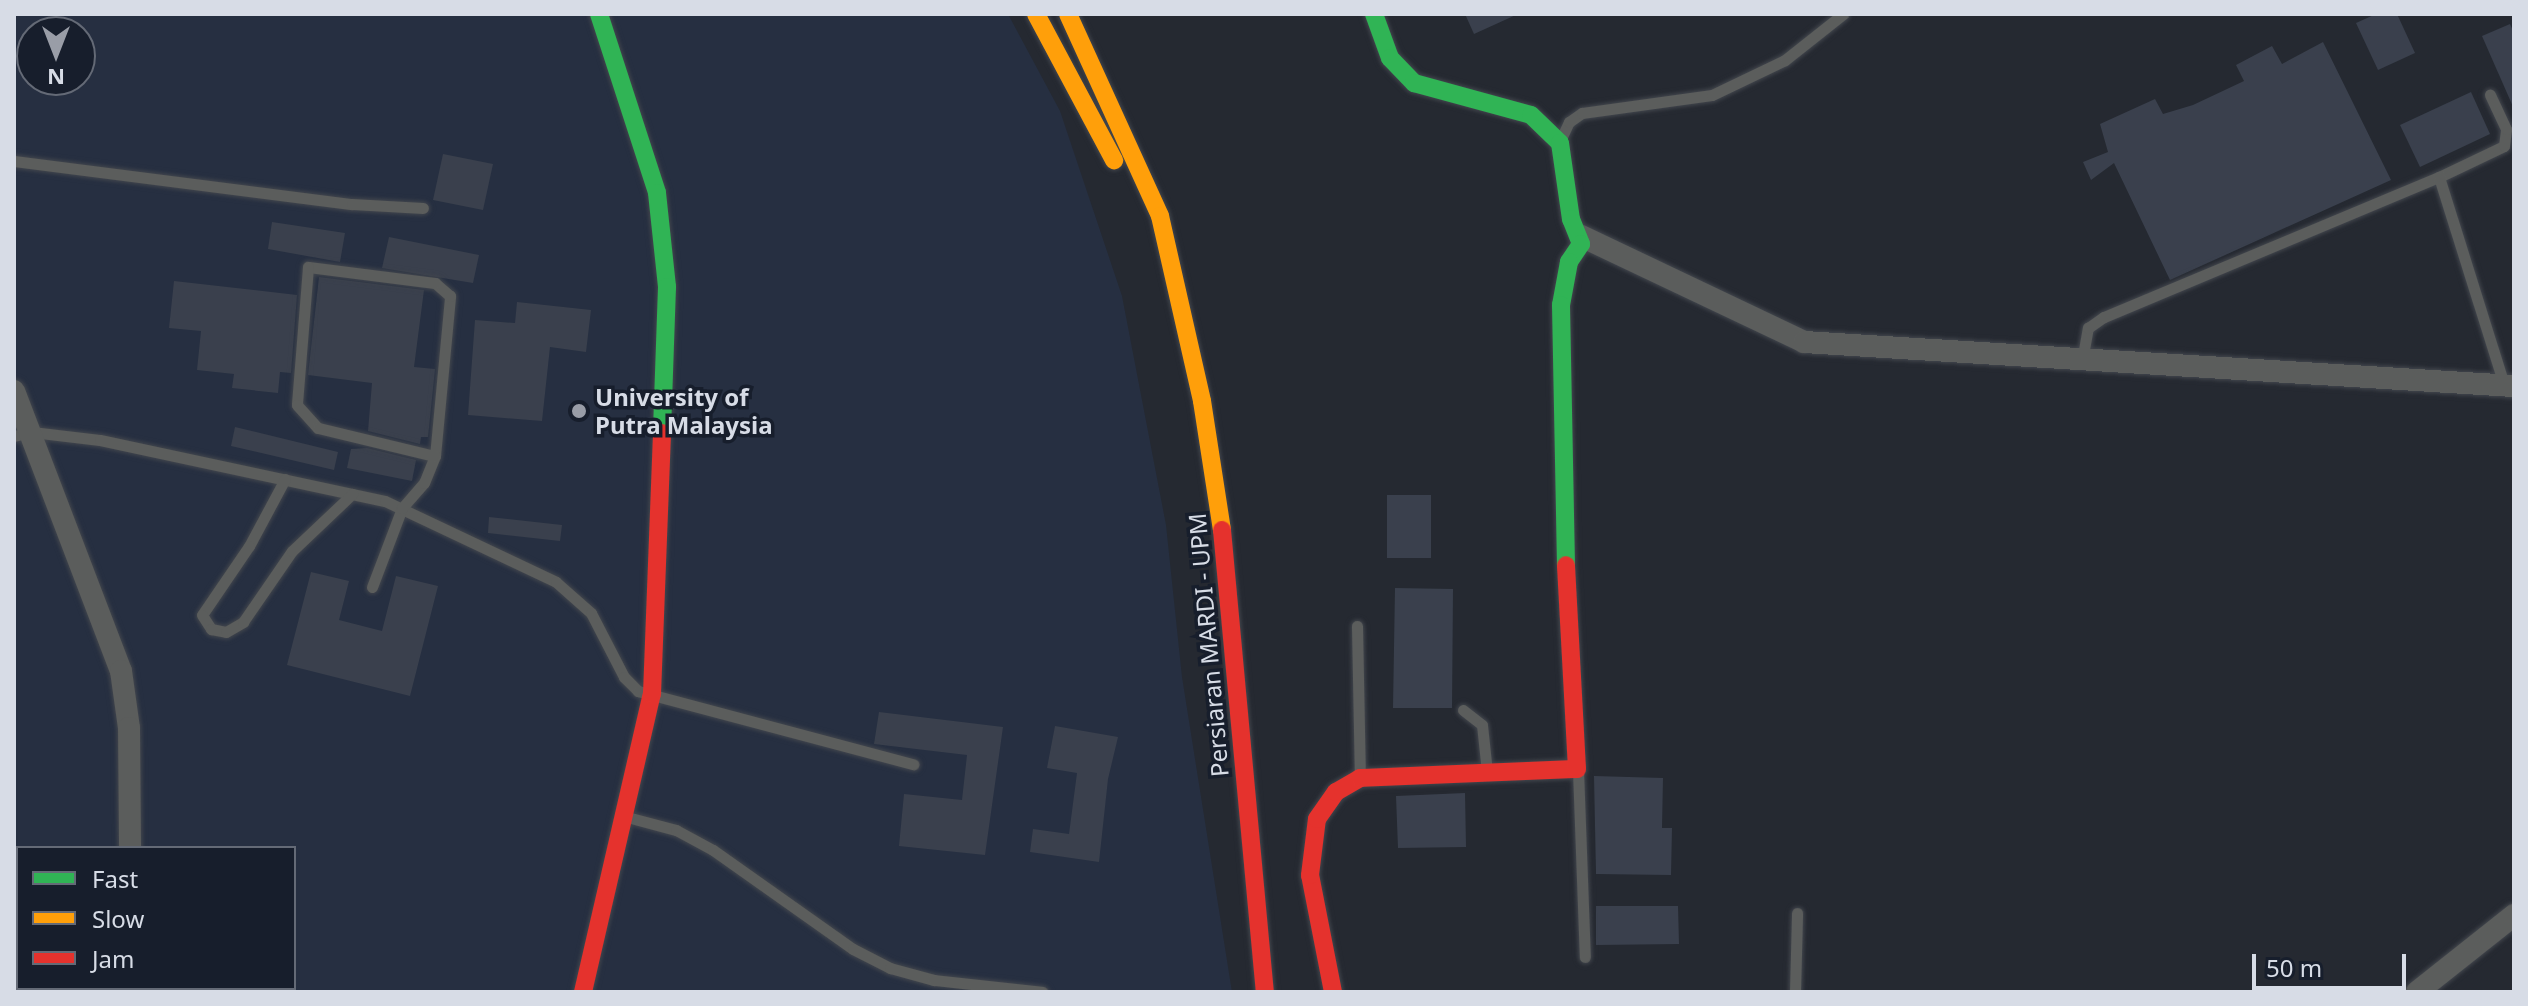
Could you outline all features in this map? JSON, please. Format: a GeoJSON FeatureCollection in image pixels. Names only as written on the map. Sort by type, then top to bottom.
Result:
{"type":"FeatureCollection","features":[{"type":"Feature","properties":{"kind":"street"},"geometry":{"type":"LineString","coordinates":[[583,992],[652,694],[666,241],[657,193],[599,14]]}},
{"type":"Feature","properties":{"kind":"street","name":"Persiaran MARDI - UPM"},"geometry":{"type":"LineString","coordinates":[[1036,14],[1147,225],[1175,299]]}},
{"type":"Feature","properties":{"kind":"street","name":"Persiaran MARDI - UPM"},"geometry":{"type":"LineString","coordinates":[[1068,14],[1160,216],[1175,299],[1202,401],[1220,507],[1265,992]]}},
{"type":"Feature","properties":{"kind":"street"},"geometry":{"type":"LineString","coordinates":[[1333,992],[1310,875],[1317,819],[1336,792],[1360,778],[1577,769],[1562,490],[1561,305],[1576,250],[1560,143],[1531,115],[1440,94],[1414,83],[1390,58],[1374,14]]}},
{"type":"Feature","properties":{"kind":"street"},"geometry":{"type":"LineString","coordinates":[[1576,250],[1804,342],[2509,385]]}},
{"type":"Feature","properties":{"kind":"street"},"geometry":{"type":"LineString","coordinates":[[14,391],[23,434],[121,671],[129,728],[130,846]]}},
{"type":"Feature","properties":{"kind":"street"},"geometry":{"type":"LineString","coordinates":[[2417,992],[2514,915]]}},
{"type":"Feature","properties":{"kind":"lane"},"geometry":{"type":"LineString","coordinates":[[1560,143],[1569,122],[1582,113],[1712,95],[1785,60],[1843,14]]}},
{"type":"Feature","properties":{"kind":"lane"},"geometry":{"type":"LineString","coordinates":[[2082,361],[2088,328],[2104,317],[2439,177],[2504,146],[2506,129],[2490,95]]}},
{"type":"Feature","properties":{"kind":"lane"},"geometry":{"type":"LineString","coordinates":[[14,161],[352,204],[423,208]]}},
{"type":"Feature","properties":{"kind":"lane"},"geometry":{"type":"LineString","coordinates":[[2439,177],[2509,385]]}},
{"type":"Feature","properties":{"kind":"lane"},"geometry":{"type":"LineString","coordinates":[[372,587],[402,508],[424,483],[435,456],[450,296],[446,289],[435,283],[308,267],[297,405],[318,428],[435,456]]}},
{"type":"Feature","properties":{"kind":"lane"},"geometry":{"type":"LineString","coordinates":[[23,434],[285,479],[402,508],[556,582],[591,613],[631,687],[913,764]]}},
{"type":"Feature","properties":{"kind":"lane"},"geometry":{"type":"LineString","coordinates":[[285,479],[249,546],[202,615],[211,629],[226,632],[243,622],[292,551],[352,494]]}},
{"type":"Feature","properties":{"kind":"lane"},"geometry":{"type":"LineString","coordinates":[[1357,626],[1360,778]]}},
{"type":"Feature","properties":{"kind":"lane"},"geometry":{"type":"LineString","coordinates":[[1463,710],[1482,725],[1487,772]]}},
{"type":"Feature","properties":{"kind":"lane"},"geometry":{"type":"LineString","coordinates":[[1577,769],[1585,957]]}},
{"type":"Feature","properties":{"kind":"lane"},"geometry":{"type":"LineString","coordinates":[[625,816],[676,830],[713,850],[853,949],[890,968],[934,980],[1042,992]]}},
{"type":"Feature","properties":{"kind":"lane"},"geometry":{"type":"LineString","coordinates":[[1795,992],[1797,913]]}},
{"type":"Feature","properties":{"kind":"shaded area","name":"University of Putra Malaysia"},"geometry":{"type":"Polygon","coordinates":[[[14,14],[1008,14],[1060,111],[1122,296],[1166,525],[1182,677],[1232,992],[14,992],[14,14]]]}},
{"type":"Feature","properties":{"kind":"building"},"geometry":{"type":"Polygon","coordinates":[[[1465,14],[1518,14],[1474,34],[1465,14]]]}},
{"type":"Feature","properties":{"kind":"building"},"geometry":{"type":"Polygon","coordinates":[[[2376,14],[2397,14],[2415,53],[2378,70],[2356,23],[2376,14]]]}},
{"type":"Feature","properties":{"kind":"building"},"geometry":{"type":"Polygon","coordinates":[[[2510,24],[2514,33],[2514,109],[2482,36],[2510,24]]]}},
{"type":"Feature","properties":{"kind":"building"},"geometry":{"type":"Polygon","coordinates":[[[2323,42],[2391,180],[2170,280],[2114,163],[2091,180],[2083,162],[2108,152],[2100,124],[2155,99],[2163,114],[2193,105],[2244,81],[2236,65],[2272,46],[2282,64],[2323,42]]]}},
{"type":"Feature","properties":{"kind":"building"},"geometry":{"type":"Polygon","coordinates":[[[2471,92],[2490,134],[2420,167],[2400,125],[2471,92]]]}},
{"type":"Feature","properties":{"kind":"building"},"geometry":{"type":"Polygon","coordinates":[[[443,154],[493,164],[483,210],[433,200],[443,154]]]}},
{"type":"Feature","properties":{"kind":"building"},"geometry":{"type":"Polygon","coordinates":[[[272,222],[345,233],[340,262],[268,249],[272,222]]]}},
{"type":"Feature","properties":{"kind":"building"},"geometry":{"type":"Polygon","coordinates":[[[389,237],[479,255],[473,283],[382,268],[389,237]]]}},
{"type":"Feature","properties":{"kind":"building"},"geometry":{"type":"Polygon","coordinates":[[[319,277],[424,290],[414,367],[435,369],[428,437],[421,437],[420,444],[368,431],[372,383],[308,375],[319,277]]]}},
{"type":"Feature","properties":{"kind":"building"},"geometry":{"type":"Polygon","coordinates":[[[174,281],[297,295],[291,373],[280,372],[278,393],[232,388],[234,374],[197,370],[201,331],[169,328],[174,281]]]}},
{"type":"Feature","properties":{"kind":"building"},"geometry":{"type":"Polygon","coordinates":[[[517,302],[591,310],[586,352],[550,347],[542,421],[468,415],[475,320],[515,323],[517,302]]]}},
{"type":"Feature","properties":{"kind":"building"},"geometry":{"type":"Polygon","coordinates":[[[235,427],[338,452],[334,470],[231,446],[235,427]]]}},
{"type":"Feature","properties":{"kind":"building"},"geometry":{"type":"Polygon","coordinates":[[[367,448],[416,460],[412,481],[347,468],[351,449],[367,448]]]}},
{"type":"Feature","properties":{"kind":"building"},"geometry":{"type":"Polygon","coordinates":[[[1387,495],[1431,495],[1431,558],[1387,558],[1387,495]]]}},
{"type":"Feature","properties":{"kind":"building"},"geometry":{"type":"Polygon","coordinates":[[[489,517],[562,525],[560,541],[488,533],[489,517]]]}},
{"type":"Feature","properties":{"kind":"building"},"geometry":{"type":"Polygon","coordinates":[[[311,572],[349,581],[339,620],[382,631],[396,576],[438,586],[410,696],[287,665],[311,572]]]}},
{"type":"Feature","properties":{"kind":"building"},"geometry":{"type":"Polygon","coordinates":[[[1395,588],[1453,589],[1452,708],[1393,708],[1395,588]]]}},
{"type":"Feature","properties":{"kind":"building"},"geometry":{"type":"Polygon","coordinates":[[[879,712],[1003,727],[985,855],[899,846],[904,794],[962,800],[967,755],[874,744],[879,712]]]}},
{"type":"Feature","properties":{"kind":"building"},"geometry":{"type":"Polygon","coordinates":[[[1055,726],[1118,737],[1108,779],[1099,862],[1030,852],[1033,829],[1069,834],[1077,773],[1047,768],[1055,726]]]}},
{"type":"Feature","properties":{"kind":"building"},"geometry":{"type":"Polygon","coordinates":[[[1594,776],[1663,778],[1662,828],[1672,828],[1671,875],[1596,874],[1594,776]]]}},
{"type":"Feature","properties":{"kind":"building"},"geometry":{"type":"Polygon","coordinates":[[[1465,793],[1466,847],[1398,848],[1396,796],[1465,793]]]}},
{"type":"Feature","properties":{"kind":"building"},"geometry":{"type":"Polygon","coordinates":[[[1596,906],[1678,906],[1679,944],[1596,945],[1596,906]]]}},
{"type":"Feature","properties":{"kind":"traffic: fast"},"geometry":{"type":"LineString","coordinates":[[599,14],[657,193],[667,287],[662,433]]}},
{"type":"Feature","properties":{"kind":"traffic: fast"},"geometry":{"type":"LineString","coordinates":[[1374,14],[1390,58],[1414,83],[1531,115],[1560,143],[1571,219],[1581,244],[1569,262],[1561,305],[1566,565]]}},
{"type":"Feature","properties":{"kind":"traffic: slow"},"geometry":{"type":"LineString","coordinates":[[1036,14],[1114,160]]}},
{"type":"Feature","properties":{"kind":"traffic: slow"},"geometry":{"type":"LineString","coordinates":[[1068,14],[1160,216],[1202,401],[1222,530]]}},
{"type":"Feature","properties":{"kind":"traffic: jam"},"geometry":{"type":"LineString","coordinates":[[583,992],[652,694],[662,433]]}},
{"type":"Feature","properties":{"kind":"traffic: jam"},"geometry":{"type":"LineString","coordinates":[[1222,530],[1265,992]]}},
{"type":"Feature","properties":{"kind":"traffic: jam"},"geometry":{"type":"LineString","coordinates":[[1333,992],[1310,875],[1317,819],[1336,792],[1360,778],[1577,769],[1566,565]]}},
{"type":"Feature","properties":{"kind":"place","name":"University of Putra Malaysia"},"geometry":{"type":"Point","coordinates":[579,411]}}]}
